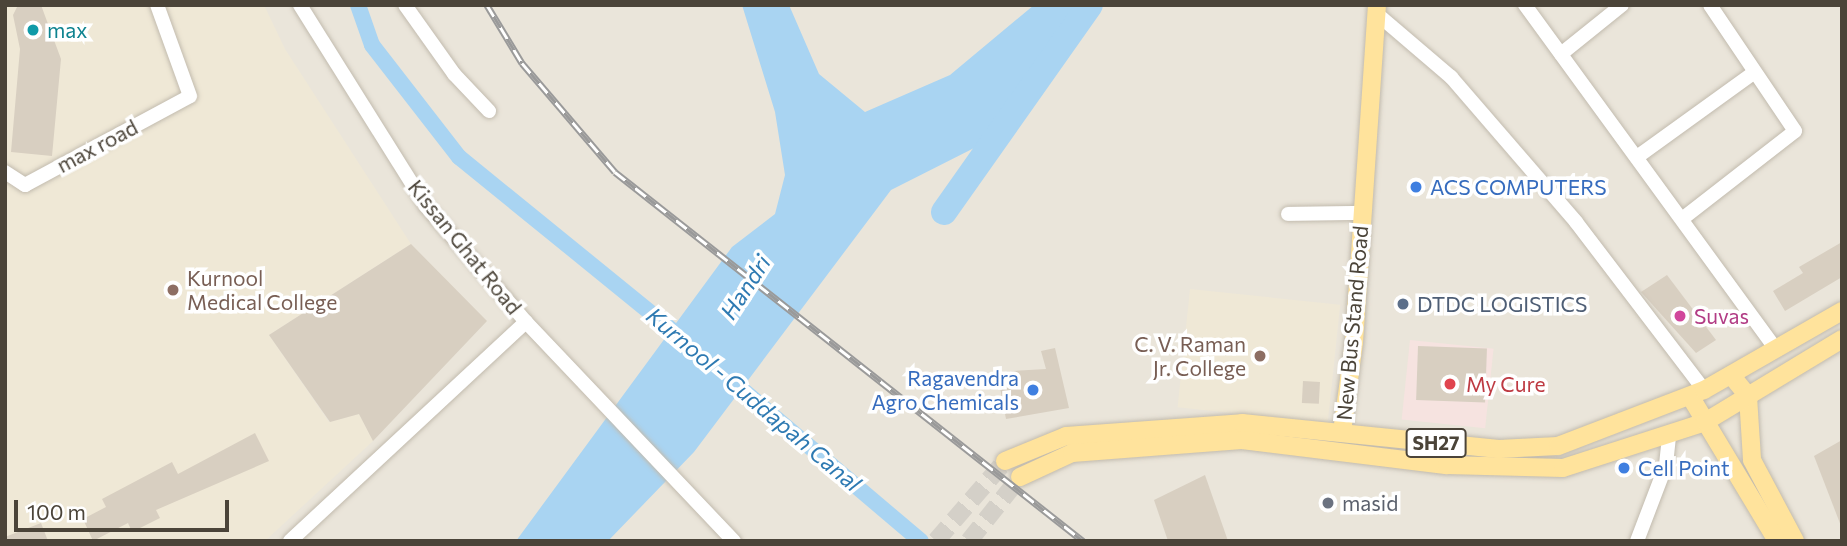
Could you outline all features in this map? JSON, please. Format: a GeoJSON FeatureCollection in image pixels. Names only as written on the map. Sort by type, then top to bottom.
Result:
{"type":"FeatureCollection","features":[{"type":"Feature","properties":{"kind":"main road","name":"New Bus Stand Road"},"geometry":{"type":"LineString","coordinates":[[1342,432],[1377,9]]}},
{"type":"Feature","properties":{"kind":"main road","name":"New Bus Stand Road"},"geometry":{"type":"LineString","coordinates":[[1005,461],[1066,436],[1116,428],[1242,423],[1499,449],[1558,446],[1697,393],[1777,350],[1842,310]]}},
{"type":"Feature","properties":{"kind":"main road","name":"SH27"},"geometry":{"type":"LineString","coordinates":[[1020,477],[1072,453],[1121,445],[1242,440],[1447,465],[1563,468],[1704,422],[1842,338]]}},
{"type":"Feature","properties":{"kind":"main road"},"geometry":{"type":"LineString","coordinates":[[1731,375],[1748,396],[1752,460],[1795,541]]}},
{"type":"Feature","properties":{"kind":"main road"},"geometry":{"type":"LineString","coordinates":[[1697,393],[1704,422],[1777,541]]}},
{"type":"Feature","properties":{"kind":"street","name":"max road"},"geometry":{"type":"LineString","coordinates":[[5,172],[25,185],[190,96],[157,5]]}},
{"type":"Feature","properties":{"kind":"street","name":"Kissan Ghat Road"},"geometry":{"type":"LineString","coordinates":[[290,541],[526,322],[426,206],[300,5]]}},
{"type":"Feature","properties":{"kind":"street"},"geometry":{"type":"LineString","coordinates":[[405,5],[453,74],[489,111]]}},
{"type":"Feature","properties":{"kind":"street"},"geometry":{"type":"LineString","coordinates":[[1525,5],[1777,350]]}},
{"type":"Feature","properties":{"kind":"street"},"geometry":{"type":"LineString","coordinates":[[1561,54],[1622,5]]}},
{"type":"Feature","properties":{"kind":"street"},"geometry":{"type":"LineString","coordinates":[[1682,219],[1795,131],[1710,5]]}},
{"type":"Feature","properties":{"kind":"street"},"geometry":{"type":"LineString","coordinates":[[1377,9],[1469,97],[1576,222],[1697,393]]}},
{"type":"Feature","properties":{"kind":"street"},"geometry":{"type":"LineString","coordinates":[[1637,157],[1755,72]]}},
{"type":"Feature","properties":{"kind":"street","name":"New Bus Stand Road"},"geometry":{"type":"LineString","coordinates":[[1288,214],[1362,213]]}},
{"type":"Feature","properties":{"kind":"street"},"geometry":{"type":"LineString","coordinates":[[526,322],[734,541]]}},
{"type":"Feature","properties":{"kind":"street"},"geometry":{"type":"LineString","coordinates":[[1336,452],[1342,432]]}},
{"type":"Feature","properties":{"kind":"street"},"geometry":{"type":"LineString","coordinates":[[1637,541],[1666,466],[1669,434]]}},
{"type":"Feature","properties":{"kind":"shaded area"},"geometry":{"type":"Polygon","coordinates":[[[5,5],[1842,5],[1842,541],[5,541],[5,5]]]}},
{"type":"Feature","properties":{"kind":"shaded area","name":"Kurnool Medical College"},"geometry":{"type":"Polygon","coordinates":[[[5,5],[264,5],[285,49],[411,244],[269,335],[329,422],[359,414],[373,441],[265,541],[5,541],[5,5]]]}},
{"type":"Feature","properties":{"kind":"shaded area","name":"C. V. Raman Jr. College"},"geometry":{"type":"Polygon","coordinates":[[[1190,289],[1340,305],[1328,423],[1178,407],[1190,289]]]}},
{"type":"Feature","properties":{"kind":"shaded area","name":"My Cure"},"geometry":{"type":"Polygon","coordinates":[[[1410,340],[1494,349],[1485,428],[1402,420],[1410,340]]]}},
{"type":"Feature","properties":{"kind":"water","name":"Handri"},"geometry":{"type":"Polygon","coordinates":[[[742,5],[789,5],[819,74],[865,112],[950,75],[1034,5],[1097,5],[988,141],[891,190],[694,452],[608,541],[516,541],[732,247],[775,214],[785,175],[775,112],[742,5]]]}},
{"type":"Feature","properties":{"kind":"building"},"geometry":{"type":"Polygon","coordinates":[[[18,5],[41,5],[61,59],[52,156],[11,152],[20,49],[13,15],[18,5]]]}},
{"type":"Feature","properties":{"kind":"building"},"geometry":{"type":"Polygon","coordinates":[[[1842,242],[1842,277],[1785,311],[1773,291],[1803,273],[1799,267],[1842,242]]]}},
{"type":"Feature","properties":{"kind":"building"},"geometry":{"type":"Polygon","coordinates":[[[411,244],[487,321],[373,441],[359,414],[330,422],[269,335],[411,244]]]}},
{"type":"Feature","properties":{"kind":"building","name":"Suvas"},"geometry":{"type":"Polygon","coordinates":[[[1667,275],[1716,340],[1696,353],[1641,292],[1667,275]]]}},
{"type":"Feature","properties":{"kind":"building"},"geometry":{"type":"Polygon","coordinates":[[[1418,346],[1487,348],[1485,402],[1416,400],[1418,346]]]}},
{"type":"Feature","properties":{"kind":"building","name":"Ragavendra Agro Chemicals"},"geometry":{"type":"Polygon","coordinates":[[[1055,348],[1069,408],[1006,419],[997,372],[1046,369],[1041,351],[1055,348]]]}},
{"type":"Feature","properties":{"kind":"building"},"geometry":{"type":"Polygon","coordinates":[[[1303,381],[1320,382],[1319,404],[1302,403],[1303,381]]]}},
{"type":"Feature","properties":{"kind":"building"},"geometry":{"type":"Polygon","coordinates":[[[255,433],[269,461],[156,510],[160,518],[132,532],[128,523],[93,541],[83,519],[106,507],[102,499],[172,462],[178,474],[255,433]]]}},
{"type":"Feature","properties":{"kind":"building"},"geometry":{"type":"Polygon","coordinates":[[[1842,440],[1842,526],[1841,526],[1814,456],[1842,440]]]}},
{"type":"Feature","properties":{"kind":"building"},"geometry":{"type":"Polygon","coordinates":[[[1205,475],[1228,541],[1168,541],[1154,500],[1205,475]]]}},
{"type":"Feature","properties":{"kind":"building"},"geometry":{"type":"Polygon","coordinates":[[[41,523],[48,541],[5,541],[5,537],[41,523]]]}},
{"type":"Feature","properties":{"kind":"waterway"},"geometry":{"type":"LineString","coordinates":[[358,5],[372,45],[459,157],[690,345]]}},
{"type":"Feature","properties":{"kind":"waterway"},"geometry":{"type":"LineString","coordinates":[[944,212],[1090,5]]}},
{"type":"Feature","properties":{"kind":"waterway","name":"Kurnool - Cuddapah Canal"},"geometry":{"type":"LineString","coordinates":[[725,375],[921,541]]}},
{"type":"Feature","properties":{"kind":"tunnel"},"geometry":{"type":"LineString","coordinates":[[936,541],[1005,461]]}},
{"type":"Feature","properties":{"kind":"tunnel"},"geometry":{"type":"LineString","coordinates":[[969,541],[1020,477]]}},
{"type":"Feature","properties":{"kind":"railway"},"geometry":{"type":"LineString","coordinates":[[487,5],[522,63],[615,172],[1083,541]]}},
{"type":"Feature","properties":{"kind":"place","name":"max"},"geometry":{"type":"Point","coordinates":[33,30]}},
{"type":"Feature","properties":{"kind":"place","name":"ACS COMPUTERS"},"geometry":{"type":"Point","coordinates":[1416,187]}},
{"type":"Feature","properties":{"kind":"place","name":"Kurnool Medical College"},"geometry":{"type":"Point","coordinates":[173,290]}},
{"type":"Feature","properties":{"kind":"place","name":"DTDC LOGISTICS"},"geometry":{"type":"Point","coordinates":[1403,304]}},
{"type":"Feature","properties":{"kind":"place","name":"Suvas"},"geometry":{"type":"Point","coordinates":[1680,316]}},
{"type":"Feature","properties":{"kind":"place","name":"C. V. Raman Jr. College"},"geometry":{"type":"Point","coordinates":[1260,356]}},
{"type":"Feature","properties":{"kind":"place","name":"My Cure"},"geometry":{"type":"Point","coordinates":[1450,384]}},
{"type":"Feature","properties":{"kind":"place","name":"Ragavendra Agro Chemicals"},"geometry":{"type":"Point","coordinates":[1033,390]}},
{"type":"Feature","properties":{"kind":"place","name":"Cell Point"},"geometry":{"type":"Point","coordinates":[1624,468]}},
{"type":"Feature","properties":{"kind":"place","name":"masid"},"geometry":{"type":"Point","coordinates":[1328,503]}}]}
